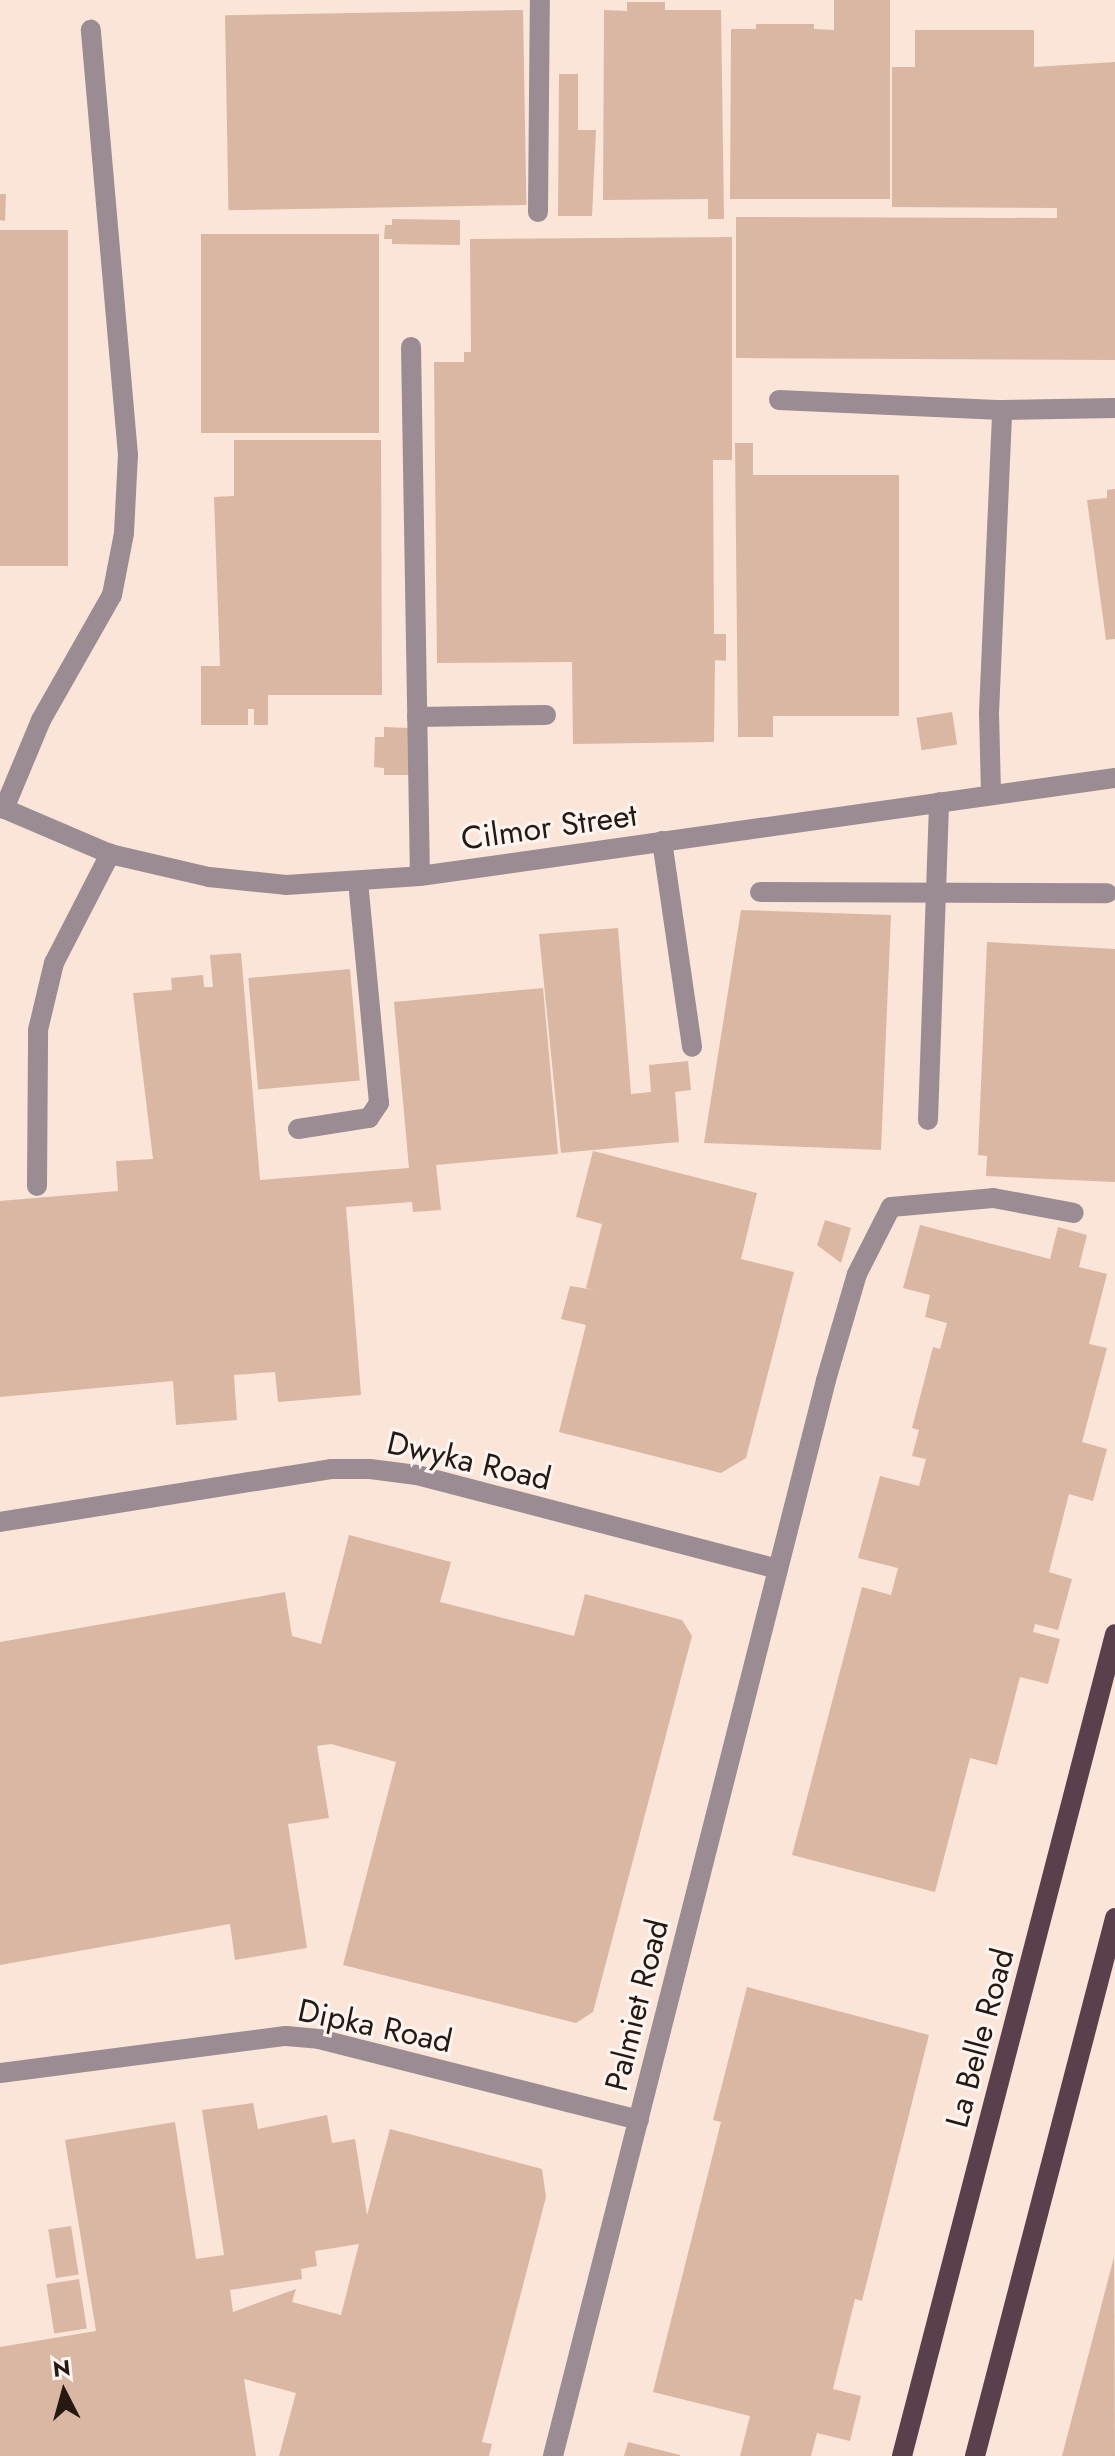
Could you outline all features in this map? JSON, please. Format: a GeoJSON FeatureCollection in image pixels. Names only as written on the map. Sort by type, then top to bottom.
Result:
{"type":"FeatureCollection","features":[{"type":"Feature","properties":{"kind":"main road","name":"La Belle Road"},"geometry":{"type":"LineString","coordinates":[[902,2456],[1115,1634]]}},
{"type":"Feature","properties":{"kind":"main road"},"geometry":{"type":"LineString","coordinates":[[975,2456],[1115,1918]]}},
{"type":"Feature","properties":{"kind":"street"},"geometry":{"type":"LineString","coordinates":[[538,212],[540,0]]}},
{"type":"Feature","properties":{"kind":"street"},"geometry":{"type":"LineString","coordinates":[[2,808],[41,720],[112,595],[124,533],[128,455],[91,30]]}},
{"type":"Feature","properties":{"kind":"street"},"geometry":{"type":"LineString","coordinates":[[411,347],[420,876]]}},
{"type":"Feature","properties":{"kind":"street"},"geometry":{"type":"LineString","coordinates":[[779,400],[1002,410],[1115,408]]}},
{"type":"Feature","properties":{"kind":"street"},"geometry":{"type":"LineString","coordinates":[[991,794],[989,713],[1002,410]]}},
{"type":"Feature","properties":{"kind":"street"},"geometry":{"type":"LineString","coordinates":[[417,717],[546,715]]}},
{"type":"Feature","properties":{"kind":"street","name":"Cilmor Street"},"geometry":{"type":"LineString","coordinates":[[2,808],[110,854],[209,877],[286,885],[420,876],[1115,778]]}},
{"type":"Feature","properties":{"kind":"street"},"geometry":{"type":"LineString","coordinates":[[928,1120],[939,802]]}},
{"type":"Feature","properties":{"kind":"street"},"geometry":{"type":"LineString","coordinates":[[662,841],[692,1047]]}},
{"type":"Feature","properties":{"kind":"street"},"geometry":{"type":"LineString","coordinates":[[37,1186],[38,1030],[54,963],[110,854]]}},
{"type":"Feature","properties":{"kind":"street"},"geometry":{"type":"LineString","coordinates":[[298,1129],[369,1118],[379,1103],[358,882]]}},
{"type":"Feature","properties":{"kind":"street"},"geometry":{"type":"LineString","coordinates":[[760,892],[1107,893]]}},
{"type":"Feature","properties":{"kind":"street","name":"Palmiet Road"},"geometry":{"type":"LineString","coordinates":[[553,2456],[778,1569],[857,1274],[891,1207],[993,1198],[1074,1213]]}},
{"type":"Feature","properties":{"kind":"street","name":"Dwyka Road"},"geometry":{"type":"LineString","coordinates":[[0,1522],[331,1469],[370,1469],[417,1475],[778,1569]]}},
{"type":"Feature","properties":{"kind":"street","name":"Dipka Road"},"geometry":{"type":"LineString","coordinates":[[0,2073],[251,2038],[297,2037],[639,2120]]}},
{"type":"Feature","properties":{"kind":"building"},"geometry":{"type":"Polygon","coordinates":[[[834,0],[890,0],[890,199],[730,199],[731,29],[756,29],[756,24],[814,24],[814,29],[834,30],[834,0]]]}},
{"type":"Feature","properties":{"kind":"building"},"geometry":{"type":"Polygon","coordinates":[[[627,2],[665,2],[665,10],[721,10],[724,219],[708,219],[708,199],[603,200],[604,10],[627,11],[627,2]]]}},
{"type":"Feature","properties":{"kind":"building"},"geometry":{"type":"Polygon","coordinates":[[[523,10],[526,205],[228,210],[225,15],[523,10]]]}},
{"type":"Feature","properties":{"kind":"building"},"geometry":{"type":"Polygon","coordinates":[[[915,30],[1034,30],[1034,67],[1115,62],[1115,360],[736,358],[736,217],[1057,218],[1057,208],[892,207],[892,67],[915,67],[915,30]]]}},
{"type":"Feature","properties":{"kind":"building"},"geometry":{"type":"Polygon","coordinates":[[[559,74],[578,74],[578,130],[596,130],[592,216],[558,216],[559,74]]]}},
{"type":"Feature","properties":{"kind":"building"},"geometry":{"type":"Polygon","coordinates":[[[0,194],[6,194],[5,221],[0,220],[0,194]]]}},
{"type":"Feature","properties":{"kind":"building"},"geometry":{"type":"Polygon","coordinates":[[[392,219],[460,220],[460,245],[392,244],[392,239],[384,239],[385,225],[392,225],[392,219]]]}},
{"type":"Feature","properties":{"kind":"building"},"geometry":{"type":"Polygon","coordinates":[[[0,230],[68,230],[68,566],[0,566],[0,230]]]}},
{"type":"Feature","properties":{"kind":"building"},"geometry":{"type":"Polygon","coordinates":[[[201,234],[379,234],[379,433],[201,433],[201,234]]]}},
{"type":"Feature","properties":{"kind":"building"},"geometry":{"type":"Polygon","coordinates":[[[732,237],[732,460],[713,460],[714,634],[726,634],[726,661],[715,660],[714,742],[573,744],[572,662],[437,663],[434,362],[464,362],[464,352],[471,352],[470,239],[732,237]]]}},
{"type":"Feature","properties":{"kind":"building"},"geometry":{"type":"Polygon","coordinates":[[[234,440],[381,440],[382,695],[268,695],[268,725],[254,725],[254,709],[248,709],[248,725],[201,725],[201,666],[220,666],[214,497],[234,496],[234,440]]]}},
{"type":"Feature","properties":{"kind":"building"},"geometry":{"type":"Polygon","coordinates":[[[735,443],[753,443],[753,475],[899,475],[899,716],[773,716],[773,737],[738,737],[735,443]]]}},
{"type":"Feature","properties":{"kind":"building"},"geometry":{"type":"Polygon","coordinates":[[[1115,489],[1115,639],[1106,640],[1087,500],[1107,498],[1107,490],[1115,489]]]}},
{"type":"Feature","properties":{"kind":"building"},"geometry":{"type":"Polygon","coordinates":[[[952,712],[957,745],[922,750],[916,718],[952,712]]]}},
{"type":"Feature","properties":{"kind":"building"},"geometry":{"type":"Polygon","coordinates":[[[384,727],[409,728],[409,775],[384,775],[384,768],[374,767],[375,737],[384,737],[384,727]]]}},
{"type":"Feature","properties":{"kind":"building"},"geometry":{"type":"Polygon","coordinates":[[[741,910],[891,915],[881,1150],[704,1143],[741,910]]]}},
{"type":"Feature","properties":{"kind":"building"},"geometry":{"type":"Polygon","coordinates":[[[618,928],[631,1094],[651,1092],[649,1065],[688,1061],[691,1090],[675,1092],[679,1142],[561,1153],[539,934],[618,928]]]}},
{"type":"Feature","properties":{"kind":"building"},"geometry":{"type":"Polygon","coordinates":[[[987,942],[1115,949],[1115,1182],[986,1176],[987,1156],[978,1155],[987,942]]]}},
{"type":"Feature","properties":{"kind":"building"},"geometry":{"type":"Polygon","coordinates":[[[241,953],[260,1180],[409,1168],[394,1002],[543,988],[558,1154],[436,1165],[441,1210],[413,1212],[412,1202],[346,1207],[361,1395],[278,1402],[275,1372],[234,1375],[237,1420],[176,1425],[173,1381],[0,1397],[0,1201],[118,1191],[116,1161],[153,1159],[133,993],[172,990],[171,978],[203,975],[204,987],[213,987],[210,955],[241,953]]]}},
{"type":"Feature","properties":{"kind":"building"},"geometry":{"type":"Polygon","coordinates":[[[350,969],[360,1081],[258,1089],[248,978],[350,969]]]}},
{"type":"Feature","properties":{"kind":"building"},"geometry":{"type":"Polygon","coordinates":[[[593,1151],[757,1193],[741,1259],[794,1272],[746,1458],[721,1473],[559,1432],[586,1325],[561,1319],[570,1286],[595,1290],[586,1288],[602,1224],[576,1217],[593,1151]]]}},
{"type":"Feature","properties":{"kind":"building"},"geometry":{"type":"Polygon","coordinates":[[[825,1220],[851,1228],[841,1263],[817,1245],[825,1220]]]}},
{"type":"Feature","properties":{"kind":"building"},"geometry":{"type":"Polygon","coordinates":[[[920,1225],[1050,1259],[1058,1227],[1087,1235],[1079,1267],[1107,1274],[1089,1344],[1107,1348],[1082,1442],[1107,1449],[1093,1501],[1069,1494],[1049,1572],[1072,1579],[1058,1630],[1035,1624],[1033,1632],[1060,1639],[1048,1684],[1020,1677],[997,1765],[970,1758],[935,1892],[792,1855],[862,1587],[891,1595],[898,1568],[858,1558],[880,1476],[919,1486],[926,1459],[912,1456],[919,1430],[912,1428],[933,1347],[940,1349],[947,1323],[925,1317],[930,1295],[903,1288],[920,1225]]]}},
{"type":"Feature","properties":{"kind":"building"},"geometry":{"type":"Polygon","coordinates":[[[349,1535],[451,1562],[440,1602],[574,1636],[585,1594],[682,1620],[692,1636],[593,2012],[576,2023],[343,1965],[396,1762],[331,1744],[317,1746],[329,1818],[288,1824],[307,1948],[235,1960],[230,1924],[0,1965],[0,1642],[285,1592],[292,1636],[321,1644],[349,1535]]]}},
{"type":"Feature","properties":{"kind":"building"},"geometry":{"type":"Polygon","coordinates":[[[747,1987],[929,2035],[862,2301],[855,2299],[833,2389],[861,2396],[850,2441],[817,2433],[811,2456],[740,2456],[750,2416],[653,2392],[721,2122],[713,2120],[747,1987]]]}},
{"type":"Feature","properties":{"kind":"building"},"geometry":{"type":"Polygon","coordinates":[[[253,2103],[258,2129],[327,2115],[332,2143],[355,2139],[367,2215],[390,2129],[542,2169],[546,2197],[482,2442],[492,2444],[489,2456],[279,2456],[296,2393],[244,2379],[256,2456],[0,2456],[0,2347],[96,2331],[65,2140],[175,2122],[196,2259],[224,2255],[202,2110],[253,2103]],[[359,2244],[315,2251],[317,2266],[301,2269],[302,2279],[230,2290],[233,2312],[296,2289],[292,2302],[341,2315],[359,2244]]]}},
{"type":"Feature","properties":{"kind":"building"},"geometry":{"type":"Polygon","coordinates":[[[71,2226],[79,2274],[56,2278],[48,2230],[71,2226]]]}},
{"type":"Feature","properties":{"kind":"building"},"geometry":{"type":"Polygon","coordinates":[[[1114,2257],[1115,2456],[1062,2456],[1114,2257]]]}},
{"type":"Feature","properties":{"kind":"building"},"geometry":{"type":"Polygon","coordinates":[[[79,2279],[87,2328],[54,2334],[46,2284],[79,2279]]]}},
{"type":"Feature","properties":{"kind":"building"},"geometry":{"type":"Polygon","coordinates":[[[628,2442],[680,2455],[680,2456],[624,2456],[628,2442]]]}}]}
